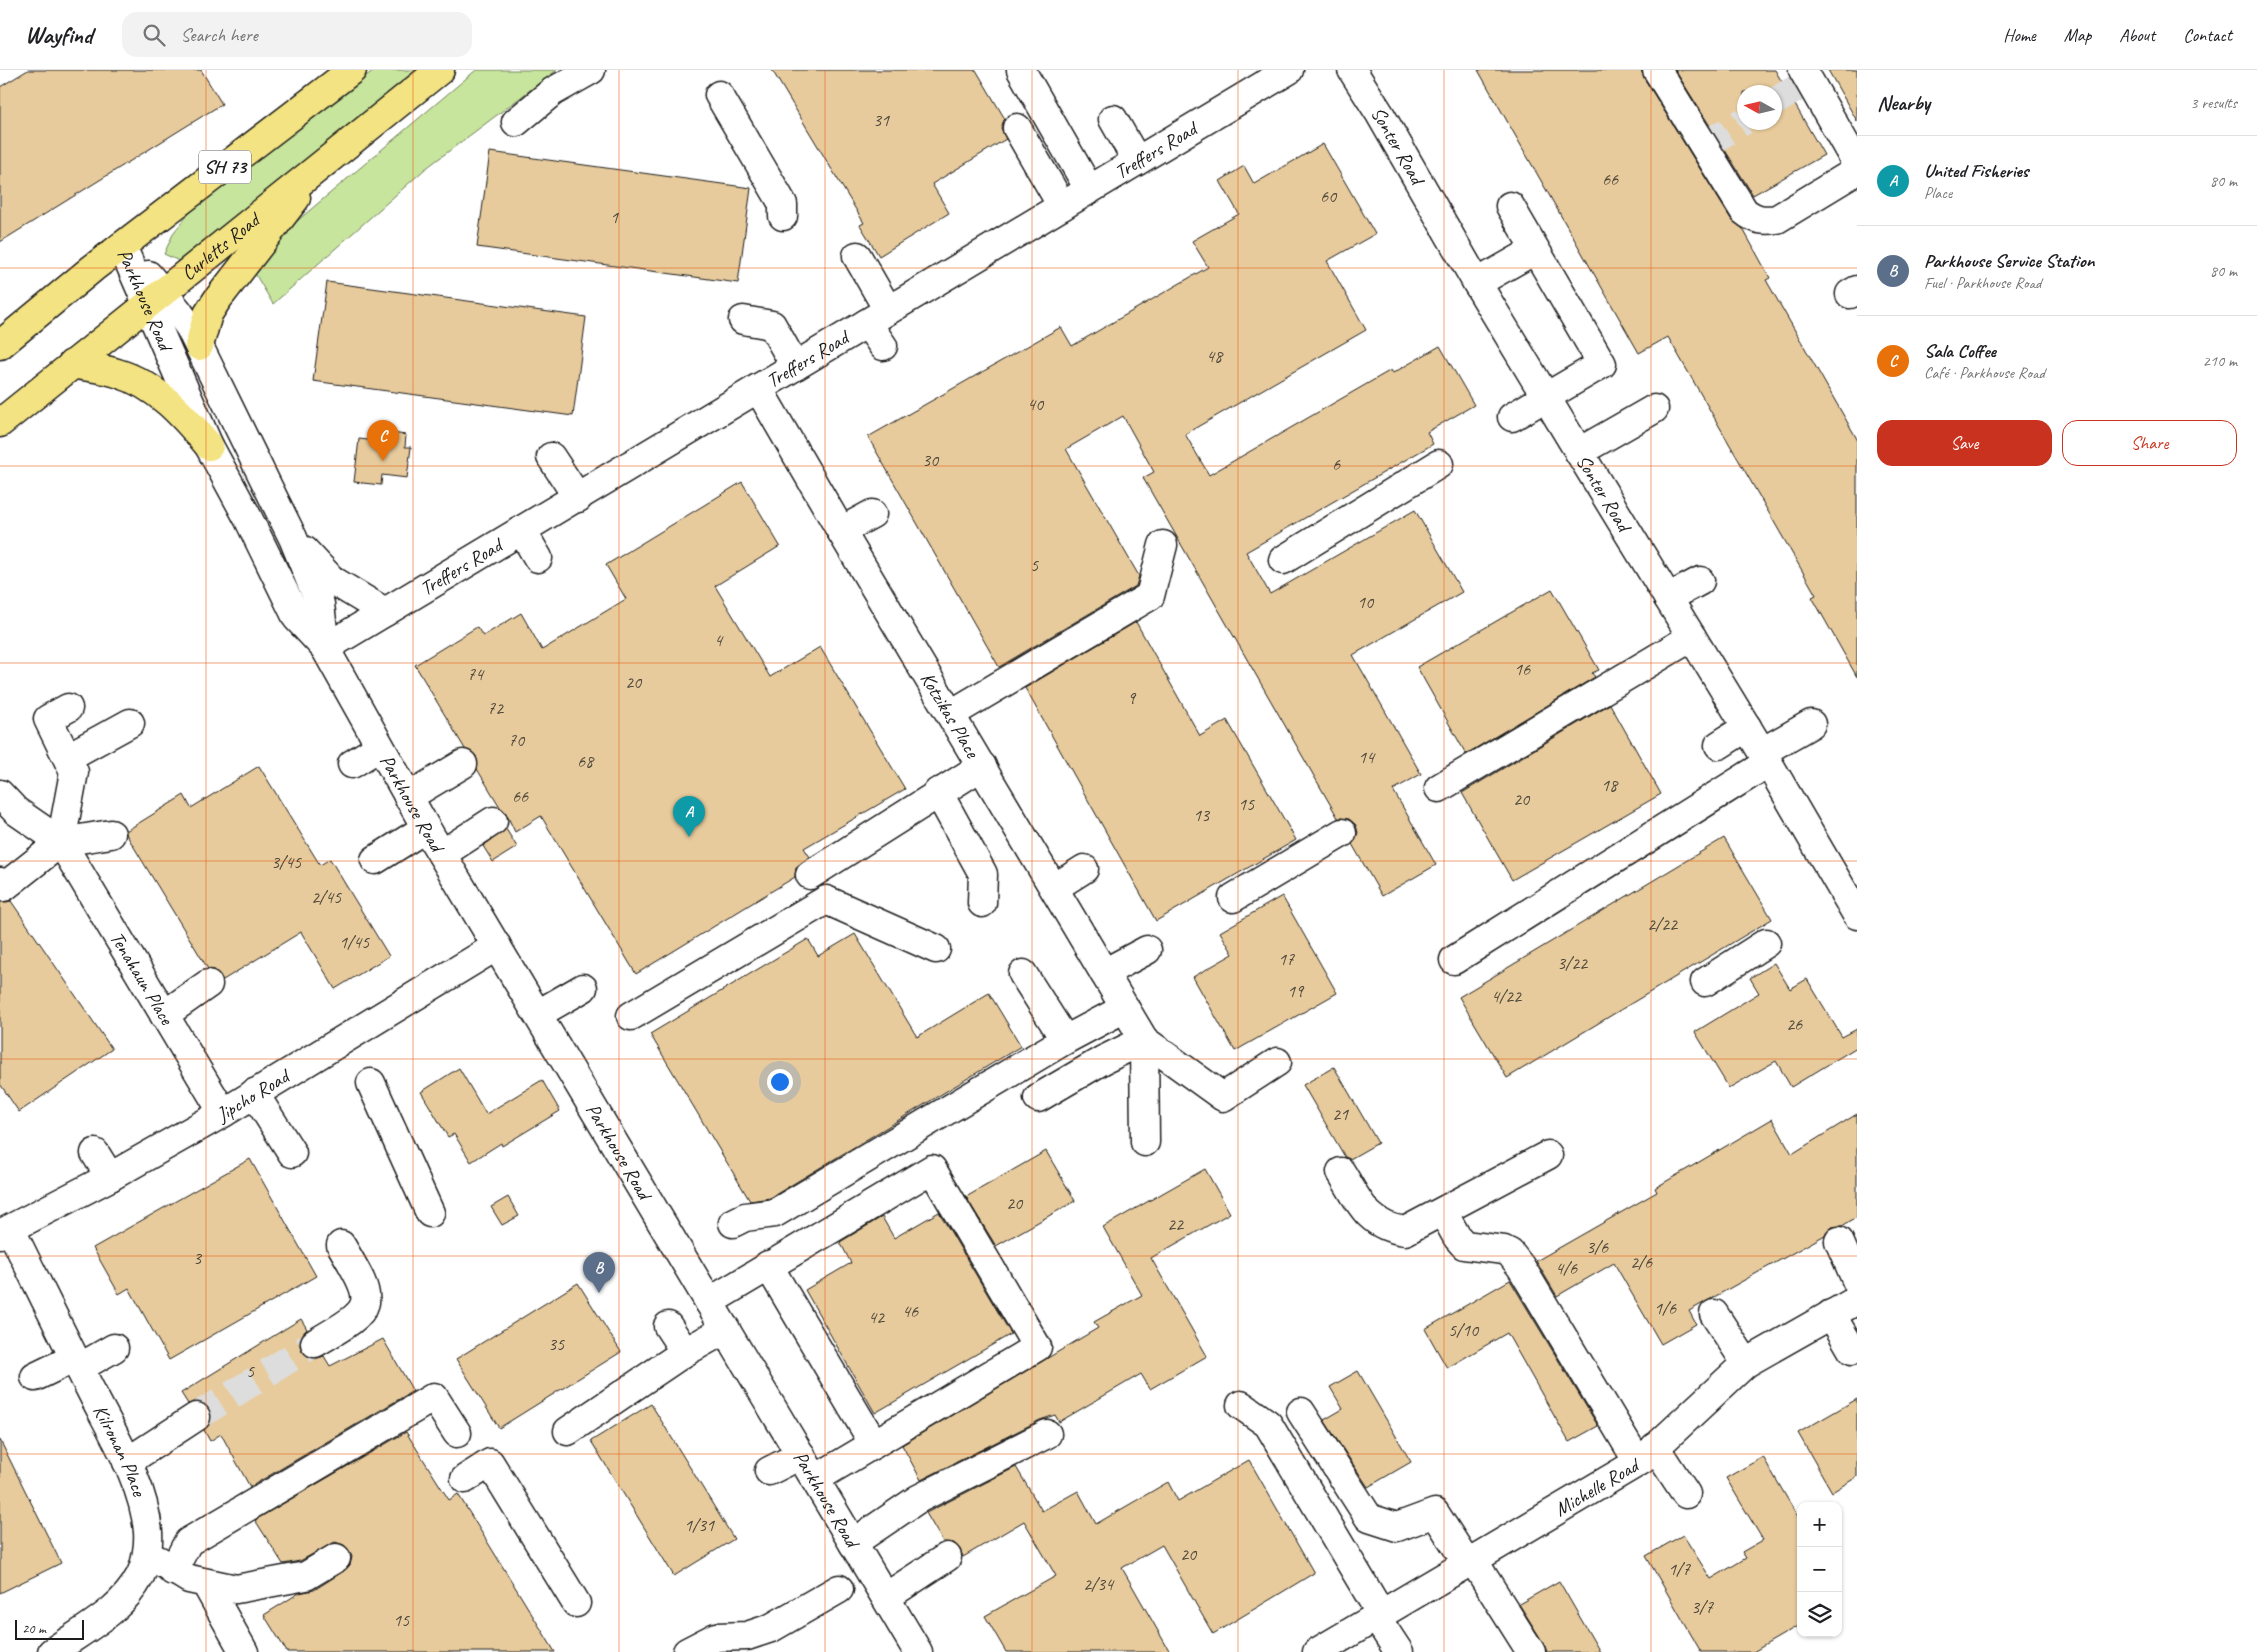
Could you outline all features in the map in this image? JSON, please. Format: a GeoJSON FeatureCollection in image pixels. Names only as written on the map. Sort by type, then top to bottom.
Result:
{"type":"FeatureCollection","features":[{"type":"Feature","properties":{"kind":"highway","name":"SH 73"},"geometry":{"type":"LineString","coordinates":[[0,345],[122,246],[352,70]]}},
{"type":"Feature","properties":{"kind":"highway","name":"Curletts Road"},"geometry":{"type":"LineString","coordinates":[[0,423],[440,70]]}},
{"type":"Feature","properties":{"kind":"highway"},"geometry":{"type":"LineString","coordinates":[[199,346],[208,314],[217,300],[321,165]]}},
{"type":"Feature","properties":{"kind":"highway"},"geometry":{"type":"LineString","coordinates":[[72,364],[117,372],[147,386],[179,410],[209,446]]}},
{"type":"Feature","properties":{"kind":"street"},"geometry":{"type":"LineString","coordinates":[[516,122],[552,92],[591,70]]}},
{"type":"Feature","properties":{"kind":"street"},"geometry":{"type":"LineString","coordinates":[[1021,70],[1089,189]]}},
{"type":"Feature","properties":{"kind":"street","name":"Treffers Road"},"geometry":{"type":"LineString","coordinates":[[325,648],[1289,70]]}},
{"type":"Feature","properties":{"kind":"street","name":"Sonter Road"},"geometry":{"type":"LineString","coordinates":[[1352,70],[1380,114],[1477,284],[1747,728],[1857,915]]}},
{"type":"Feature","properties":{"kind":"street"},"geometry":{"type":"LineString","coordinates":[[1657,70],[1744,211],[1753,218],[1765,221],[1777,219],[1848,176],[1855,168],[1854,159],[1803,70]]}},
{"type":"Feature","properties":{"kind":"street"},"geometry":{"type":"LineString","coordinates":[[1824,70],[1857,127]]}},
{"type":"Feature","properties":{"kind":"street"},"geometry":{"type":"LineString","coordinates":[[719,95],[783,204],[783,216]]}},
{"type":"Feature","properties":{"kind":"street"},"geometry":{"type":"LineString","coordinates":[[1112,119],[1137,161]]}},
{"type":"Feature","properties":{"kind":"street"},"geometry":{"type":"LineString","coordinates":[[1017,128],[1062,206]]}},
{"type":"Feature","properties":{"kind":"street"},"geometry":{"type":"LineString","coordinates":[[1510,206],[1602,364],[1512,417]]}},
{"type":"Feature","properties":{"kind":"street","name":"Parkhouse Road"},"geometry":{"type":"LineString","coordinates":[[122,246],[155,298],[209,446],[248,518],[297,618],[325,648],[426,828],[918,1652]]}},
{"type":"Feature","properties":{"kind":"street"},"geometry":{"type":"LineString","coordinates":[[1477,284],[1535,250]]}},
{"type":"Feature","properties":{"kind":"street"},"geometry":{"type":"LineString","coordinates":[[857,256],[878,316],[883,346]]}},
{"type":"Feature","properties":{"kind":"street","name":"Parkhouse Road"},"geometry":{"type":"LineString","coordinates":[[155,298],[178,310],[199,346],[293,538],[320,604],[325,648]]}},
{"type":"Feature","properties":{"kind":"street"},"geometry":{"type":"LineString","coordinates":[[743,320],[773,315],[795,366]]}},
{"type":"Feature","properties":{"kind":"street","name":"Kotzikas Place"},"geometry":{"type":"LineString","coordinates":[[758,388],[1144,1040]]}},
{"type":"Feature","properties":{"kind":"street"},"geometry":{"type":"LineString","coordinates":[[1579,452],[1654,409]]}},
{"type":"Feature","properties":{"kind":"street"},"geometry":{"type":"LineString","coordinates":[[551,457],[578,498]]}},
{"type":"Feature","properties":{"kind":"street"},"geometry":{"type":"LineString","coordinates":[[1283,560],[1439,464]]}},
{"type":"Feature","properties":{"kind":"street"},"geometry":{"type":"LineString","coordinates":[[841,531],[872,514]]}},
{"type":"Feature","properties":{"kind":"street"},"geometry":{"type":"LineString","coordinates":[[522,531],[538,558]]}},
{"type":"Feature","properties":{"kind":"street"},"geometry":{"type":"LineString","coordinates":[[293,538],[332,580],[385,612]]}},
{"type":"Feature","properties":{"kind":"street"},"geometry":{"type":"LineString","coordinates":[[951,714],[1150,596],[1164,545]]}},
{"type":"Feature","properties":{"kind":"street"},"geometry":{"type":"LineString","coordinates":[[1668,598],[1700,581]]}},
{"type":"Feature","properties":{"kind":"street"},"geometry":{"type":"LineString","coordinates":[[1439,788],[1692,638]]}},
{"type":"Feature","properties":{"kind":"street"},"geometry":{"type":"LineString","coordinates":[[61,842],[74,772],[48,719],[68,708]]}},
{"type":"Feature","properties":{"kind":"street"},"geometry":{"type":"LineString","coordinates":[[68,757],[130,723]]}},
{"type":"Feature","properties":{"kind":"street"},"geometry":{"type":"LineString","coordinates":[[1454,960],[1765,758],[1811,724]]}},
{"type":"Feature","properties":{"kind":"street"},"geometry":{"type":"LineString","coordinates":[[1719,745],[1747,728]]}},
{"type":"Feature","properties":{"kind":"street"},"geometry":{"type":"LineString","coordinates":[[352,764],[379,747]]}},
{"type":"Feature","properties":{"kind":"street"},"geometry":{"type":"LineString","coordinates":[[408,797],[463,764]]}},
{"type":"Feature","properties":{"kind":"street"},"geometry":{"type":"LineString","coordinates":[[810,875],[938,792],[982,766]]}},
{"type":"Feature","properties":{"kind":"street"},"geometry":{"type":"LineString","coordinates":[[938,792],[983,874],[982,903]]}},
{"type":"Feature","properties":{"kind":"street"},"geometry":{"type":"LineString","coordinates":[[0,794],[16,811],[61,842]]}},
{"type":"Feature","properties":{"kind":"street"},"geometry":{"type":"LineString","coordinates":[[442,854],[493,821]]}},
{"type":"Feature","properties":{"kind":"street"},"geometry":{"type":"LineString","coordinates":[[375,860],[426,828]]}},
{"type":"Feature","properties":{"kind":"street"},"geometry":{"type":"LineString","coordinates":[[1233,898],[1342,833]]}},
{"type":"Feature","properties":{"kind":"street"},"geometry":{"type":"LineString","coordinates":[[1,886],[61,842],[111,834]]}},
{"type":"Feature","properties":{"kind":"street","name":"Tenahaun Place"},"geometry":{"type":"LineString","coordinates":[[61,842],[223,1113]]}},
{"type":"Feature","properties":{"kind":"street"},"geometry":{"type":"LineString","coordinates":[[1054,888],[1084,869]]}},
{"type":"Feature","properties":{"kind":"street"},"geometry":{"type":"LineString","coordinates":[[631,1016],[826,900],[936,949]]}},
{"type":"Feature","properties":{"kind":"street"},"geometry":{"type":"LineString","coordinates":[[1705,982],[1766,943]]}},
{"type":"Feature","properties":{"kind":"street","name":"Jipcho Road"},"geometry":{"type":"LineString","coordinates":[[5,1232],[110,1177],[223,1113],[497,946]]}},
{"type":"Feature","properties":{"kind":"street"},"geometry":{"type":"LineString","coordinates":[[1104,973],[1147,950]]}},
{"type":"Feature","properties":{"kind":"street"},"geometry":{"type":"LineString","coordinates":[[1023,974],[1065,1040]]}},
{"type":"Feature","properties":{"kind":"street"},"geometry":{"type":"LineString","coordinates":[[164,1016],[208,984]]}},
{"type":"Feature","properties":{"kind":"street"},"geometry":{"type":"LineString","coordinates":[[538,1014],[584,988]]}},
{"type":"Feature","properties":{"kind":"street"},"geometry":{"type":"LineString","coordinates":[[733,1223],[745,1217],[774,1213],[1065,1040],[1125,1008]]}},
{"type":"Feature","properties":{"kind":"street"},"geometry":{"type":"LineString","coordinates":[[1144,1040],[1223,1097],[1277,1062]]}},
{"type":"Feature","properties":{"kind":"street"},"geometry":{"type":"LineString","coordinates":[[1038,1098],[1103,1060],[1144,1040]]}},
{"type":"Feature","properties":{"kind":"street"},"geometry":{"type":"LineString","coordinates":[[1144,1040],[1145,1142]]}},
{"type":"Feature","properties":{"kind":"street"},"geometry":{"type":"LineString","coordinates":[[371,1083],[430,1213]]}},
{"type":"Feature","properties":{"kind":"street"},"geometry":{"type":"LineString","coordinates":[[254,1093],[292,1153]]}},
{"type":"Feature","properties":{"kind":"street"},"geometry":{"type":"LineString","coordinates":[[95,1154],[110,1177]]}},
{"type":"Feature","properties":{"kind":"street"},"geometry":{"type":"LineString","coordinates":[[1340,1172],[1372,1220],[1391,1229],[1405,1231],[1548,1155]]}},
{"type":"Feature","properties":{"kind":"street"},"geometry":{"type":"LineString","coordinates":[[709,1302],[932,1169],[1037,1347],[815,1479]]}},
{"type":"Feature","properties":{"kind":"street"},"geometry":{"type":"LineString","coordinates":[[1443,1212],[1457,1237],[1464,1245],[1504,1250],[1510,1253],[1647,1455],[1686,1494]]}},
{"type":"Feature","properties":{"kind":"street","name":"Kilronan Place"},"geometry":{"type":"LineString","coordinates":[[5,1232],[127,1462],[144,1512],[148,1533],[147,1552],[140,1575],[128,1594],[111,1612],[54,1652]]}},
{"type":"Feature","properties":{"kind":"street"},"geometry":{"type":"LineString","coordinates":[[1839,1241],[1857,1282]]}},
{"type":"Feature","properties":{"kind":"street"},"geometry":{"type":"LineString","coordinates":[[315,1343],[356,1318],[362,1312],[365,1304],[366,1292],[362,1281],[341,1245]]}},
{"type":"Feature","properties":{"kind":"street"},"geometry":{"type":"LineString","coordinates":[[768,1266],[874,1444]]}},
{"type":"Feature","properties":{"kind":"street","name":"Michelle Road"},"geometry":{"type":"LineString","coordinates":[[1317,1652],[1647,1455],[1746,1363],[1857,1300]]}},
{"type":"Feature","properties":{"kind":"street"},"geometry":{"type":"LineString","coordinates":[[1714,1314],[1746,1363]]}},
{"type":"Feature","properties":{"kind":"street"},"geometry":{"type":"LineString","coordinates":[[1831,1314],[1852,1350]]}},
{"type":"Feature","properties":{"kind":"street"},"geometry":{"type":"LineString","coordinates":[[668,1326],[685,1352]]}},
{"type":"Feature","properties":{"kind":"street"},"geometry":{"type":"LineString","coordinates":[[568,1431],[685,1352],[726,1329]]}},
{"type":"Feature","properties":{"kind":"street"},"geometry":{"type":"LineString","coordinates":[[36,1377],[114,1348]]}},
{"type":"Feature","properties":{"kind":"street"},"geometry":{"type":"LineString","coordinates":[[173,1571],[188,1542],[434,1397],[457,1433]]}},
{"type":"Feature","properties":{"kind":"street"},"geometry":{"type":"LineString","coordinates":[[1241,1405],[1268,1424],[1399,1652]]}},
{"type":"Feature","properties":{"kind":"street"},"geometry":{"type":"LineString","coordinates":[[1301,1412],[1369,1518],[1397,1527],[1435,1513],[1531,1652]]}},
{"type":"Feature","properties":{"kind":"street"},"geometry":{"type":"LineString","coordinates":[[127,1462],[196,1417]]}},
{"type":"Feature","properties":{"kind":"street"},"geometry":{"type":"LineString","coordinates":[[853,1543],[918,1499],[1047,1434]]}},
{"type":"Feature","properties":{"kind":"street"},"geometry":{"type":"LineString","coordinates":[[769,1471],[801,1455]]}},
{"type":"Feature","properties":{"kind":"street"},"geometry":{"type":"LineString","coordinates":[[465,1479],[490,1463],[576,1603]]}},
{"type":"Feature","properties":{"kind":"street"},"geometry":{"type":"LineString","coordinates":[[147,1552],[173,1571],[189,1579],[242,1598],[306,1576],[336,1558]]}},
{"type":"Feature","properties":{"kind":"street"},"geometry":{"type":"LineString","coordinates":[[886,1597],[947,1557]]}},
{"type":"Feature","properties":{"kind":"street"},"geometry":{"type":"LineString","coordinates":[[206,1584],[244,1652]]}},
{"type":"Feature","properties":{"kind":"street"},"geometry":{"type":"LineString","coordinates":[[686,1652],[716,1637],[747,1636],[771,1628],[843,1594],[756,1652]]}},
{"type":"Feature","properties":{"kind":"green space"},"geometry":{"type":"Polygon","coordinates":[[[374,70],[418,70],[179,261],[164,254],[174,232],[196,205],[374,70]]]}},
{"type":"Feature","properties":{"kind":"green space"},"geometry":{"type":"Polygon","coordinates":[[[476,70],[557,70],[425,169],[273,304],[254,272],[290,227],[476,70]]]}},
{"type":"Feature","properties":{"kind":"building"},"geometry":{"type":"Polygon","coordinates":[[[28,70],[201,70],[222,104],[0,242],[0,87],[28,70]]]}},
{"type":"Feature","properties":{"kind":"building"},"geometry":{"type":"Polygon","coordinates":[[[772,70],[976,70],[1005,119],[1001,128],[1006,139],[932,184],[949,213],[879,256],[860,225],[864,223],[772,70]]]}},
{"type":"Feature","properties":{"kind":"building"},"geometry":{"type":"Polygon","coordinates":[[[1478,70],[1641,70],[1644,78],[1731,219],[1743,229],[1770,278],[1766,280],[1857,439],[1857,677],[1812,597],[1816,595],[1668,337],[1639,353],[1478,70]]]}},
{"type":"Feature","properties":{"kind":"building"},"geometry":{"type":"Polygon","coordinates":[[[1675,70],[1775,70],[1824,155],[1753,195],[1675,70]]]}},
{"type":"Feature","properties":{"kind":"building"},"geometry":{"type":"Polygon","coordinates":[[[1828,70],[1857,70],[1857,121],[1828,70]]]}},
{"type":"Feature","properties":{"kind":"building"},"geometry":{"type":"Polygon","coordinates":[[[1323,144],[1375,234],[1327,261],[1366,330],[1185,434],[1209,475],[1391,370],[1393,373],[1440,346],[1474,405],[1427,432],[1433,444],[1246,552],[1270,594],[1415,510],[1462,592],[1353,655],[1421,774],[1393,790],[1436,865],[1382,896],[1352,844],[1358,833],[1356,825],[1349,819],[1338,818],[1143,478],[1154,472],[1123,416],[1066,449],[1139,576],[1136,586],[999,667],[868,437],[1061,327],[1072,346],[1208,267],[1192,241],[1239,214],[1220,181],[1244,166],[1254,184],[1323,144]]]}},
{"type":"Feature","properties":{"kind":"building"},"geometry":{"type":"Polygon","coordinates":[[[490,152],[751,188],[738,283],[477,247],[490,152]]]}},
{"type":"Feature","properties":{"kind":"building"},"geometry":{"type":"Polygon","coordinates":[[[327,282],[586,317],[573,416],[313,381],[327,282]]]}},
{"type":"Feature","properties":{"kind":"building"},"geometry":{"type":"Polygon","coordinates":[[[369,430],[406,435],[405,447],[411,447],[407,478],[382,475],[381,485],[354,482],[359,439],[368,440],[369,430]]]}},
{"type":"Feature","properties":{"kind":"building"},"geometry":{"type":"Polygon","coordinates":[[[742,482],[780,546],[715,586],[770,677],[820,647],[905,789],[804,848],[810,857],[796,867],[795,877],[636,974],[541,816],[515,832],[506,813],[500,807],[477,769],[476,756],[465,749],[415,665],[477,627],[483,636],[521,613],[542,650],[626,599],[606,565],[742,482]]]}},
{"type":"Feature","properties":{"kind":"building"},"geometry":{"type":"Polygon","coordinates":[[[1552,589],[1599,670],[1592,673],[1595,677],[1466,754],[1417,667],[1552,589]]]}},
{"type":"Feature","properties":{"kind":"building"},"geometry":{"type":"Polygon","coordinates":[[[1136,622],[1200,736],[1227,720],[1296,840],[1156,921],[1025,688],[1136,622]]]}},
{"type":"Feature","properties":{"kind":"building"},"geometry":{"type":"Polygon","coordinates":[[[1610,704],[1661,794],[1512,880],[1462,793],[1610,704]]]}},
{"type":"Feature","properties":{"kind":"building"},"geometry":{"type":"Polygon","coordinates":[[[259,766],[320,865],[330,859],[389,956],[335,989],[301,932],[223,980],[215,970],[208,969],[126,834],[126,831],[184,795],[191,808],[259,766]]]}},
{"type":"Feature","properties":{"kind":"building"},"geometry":{"type":"Polygon","coordinates":[[[506,829],[517,847],[493,862],[483,846],[506,829]]]}},
{"type":"Feature","properties":{"kind":"building"},"geometry":{"type":"Polygon","coordinates":[[[1724,838],[1772,919],[1507,1078],[1459,997],[1724,838]]]}},
{"type":"Feature","properties":{"kind":"building"},"geometry":{"type":"Polygon","coordinates":[[[1282,896],[1337,993],[1235,1051],[1193,977],[1233,954],[1220,932],[1282,896]]]}},
{"type":"Feature","properties":{"kind":"building"},"geometry":{"type":"Polygon","coordinates":[[[11,901],[112,1049],[19,1112],[0,1084],[0,902],[11,901]]]}},
{"type":"Feature","properties":{"kind":"building"},"geometry":{"type":"Polygon","coordinates":[[[855,934],[917,1037],[989,993],[1021,1046],[770,1198],[750,1201],[650,1034],[808,939],[818,956],[855,934]]]}},
{"type":"Feature","properties":{"kind":"building"},"geometry":{"type":"Polygon","coordinates":[[[1774,963],[1790,989],[1807,979],[1842,1037],[1857,1029],[1857,1047],[1791,1087],[1776,1061],[1729,1088],[1695,1032],[1759,993],[1750,978],[1774,963]]]}},
{"type":"Feature","properties":{"kind":"building"},"geometry":{"type":"Polygon","coordinates":[[[1334,1067],[1378,1143],[1350,1159],[1345,1157],[1303,1085],[1334,1067]]]}},
{"type":"Feature","properties":{"kind":"building"},"geometry":{"type":"Polygon","coordinates":[[[459,1068],[486,1114],[542,1080],[560,1111],[502,1146],[501,1143],[471,1162],[454,1134],[448,1137],[421,1092],[459,1068]]]}},
{"type":"Feature","properties":{"kind":"building"},"geometry":{"type":"Polygon","coordinates":[[[1857,1114],[1857,1217],[1842,1226],[1832,1227],[1825,1235],[1689,1311],[1696,1324],[1661,1344],[1614,1263],[1557,1296],[1536,1261],[1657,1192],[1655,1188],[1772,1119],[1792,1154],[1857,1114]]]}},
{"type":"Feature","properties":{"kind":"building"},"geometry":{"type":"Polygon","coordinates":[[[1046,1151],[1075,1201],[996,1246],[966,1197],[1046,1151]]]}},
{"type":"Feature","properties":{"kind":"building"},"geometry":{"type":"Polygon","coordinates":[[[250,1159],[316,1276],[169,1360],[129,1288],[119,1294],[93,1248],[250,1159]]]}},
{"type":"Feature","properties":{"kind":"building"},"geometry":{"type":"Polygon","coordinates":[[[1205,1169],[1230,1213],[1151,1258],[1207,1356],[1150,1389],[1141,1374],[1059,1422],[1055,1415],[1040,1420],[921,1480],[902,1445],[1098,1328],[1094,1322],[1142,1295],[1103,1227],[1205,1169]]]}},
{"type":"Feature","properties":{"kind":"building"},"geometry":{"type":"Polygon","coordinates":[[[508,1197],[519,1216],[502,1225],[491,1207],[508,1197]]]}},
{"type":"Feature","properties":{"kind":"building"},"geometry":{"type":"Polygon","coordinates":[[[939,1212],[1011,1334],[875,1413],[805,1290],[851,1263],[840,1242],[882,1217],[894,1238],[939,1212]]]}},
{"type":"Feature","properties":{"kind":"building"},"geometry":{"type":"Polygon","coordinates":[[[1510,1280],[1598,1426],[1569,1442],[1507,1333],[1447,1368],[1425,1329],[1510,1280]]]}},
{"type":"Feature","properties":{"kind":"building"},"geometry":{"type":"Polygon","coordinates":[[[578,1283],[621,1352],[499,1428],[456,1359],[578,1283]]]}},
{"type":"Feature","properties":{"kind":"building"},"geometry":{"type":"Polygon","coordinates":[[[301,1319],[307,1329],[299,1343],[302,1351],[307,1356],[315,1359],[324,1356],[330,1366],[383,1339],[413,1391],[250,1487],[221,1434],[210,1441],[204,1430],[210,1424],[212,1416],[209,1408],[203,1403],[196,1401],[188,1404],[181,1393],[301,1319]]]}},
{"type":"Feature","properties":{"kind":"building"},"geometry":{"type":"Polygon","coordinates":[[[1358,1371],[1411,1462],[1368,1487],[1324,1420],[1343,1409],[1330,1387],[1358,1371]]]}},
{"type":"Feature","properties":{"kind":"building"},"geometry":{"type":"Polygon","coordinates":[[[1857,1399],[1857,1477],[1832,1492],[1798,1433],[1857,1399]]]}},
{"type":"Feature","properties":{"kind":"building"},"geometry":{"type":"Polygon","coordinates":[[[651,1404],[734,1539],[674,1576],[591,1441],[651,1404]]]}},
{"type":"Feature","properties":{"kind":"building"},"geometry":{"type":"Polygon","coordinates":[[[406,1432],[449,1500],[458,1494],[555,1652],[287,1652],[264,1615],[299,1593],[314,1590],[344,1571],[350,1565],[352,1557],[344,1545],[335,1542],[300,1561],[283,1564],[255,1520],[406,1432]]]}},
{"type":"Feature","properties":{"kind":"building"},"geometry":{"type":"Polygon","coordinates":[[[0,1440],[61,1563],[0,1593],[0,1440]]]}},
{"type":"Feature","properties":{"kind":"building"},"geometry":{"type":"Polygon","coordinates":[[[1763,1457],[1797,1515],[1797,1626],[1753,1652],[1701,1652],[1646,1556],[1683,1535],[1711,1579],[1746,1558],[1742,1552],[1763,1540],[1726,1478],[1763,1457]]]}},
{"type":"Feature","properties":{"kind":"building"},"geometry":{"type":"Polygon","coordinates":[[[1249,1460],[1314,1573],[1213,1634],[1162,1545],[1122,1568],[1170,1652],[1006,1652],[985,1616],[1056,1576],[1024,1521],[963,1557],[960,1549],[954,1543],[943,1542],[926,1513],[1016,1467],[1042,1511],[1078,1491],[1096,1524],[1168,1482],[1178,1501],[1249,1460]]]}},
{"type":"Feature","properties":{"kind":"building"},"geometry":{"type":"Polygon","coordinates":[[[1559,1581],[1600,1652],[1547,1652],[1519,1604],[1559,1581]]]}},
{"type":"Feature","properties":{"kind":"tunnel"},"geometry":{"type":"LineString","coordinates":[[1782,97],[1809,81]]}},
{"type":"Feature","properties":{"kind":"tunnel"},"geometry":{"type":"LineString","coordinates":[[1703,146],[1737,125]]}},
{"type":"Feature","properties":{"kind":"tunnel"},"geometry":{"type":"LineString","coordinates":[[196,1417],[315,1343]]}},
{"type":"Feature","properties":{"kind":"place","name":"Sala Coffee"},"geometry":{"type":"Point","coordinates":[383,461]}},
{"type":"Feature","properties":{"kind":"place","name":"United Fisheries"},"geometry":{"type":"Point","coordinates":[689,837]}},
{"type":"Feature","properties":{"kind":"place","name":"Parkhouse Service Station"},"geometry":{"type":"Point","coordinates":[599,1293]}}]}
